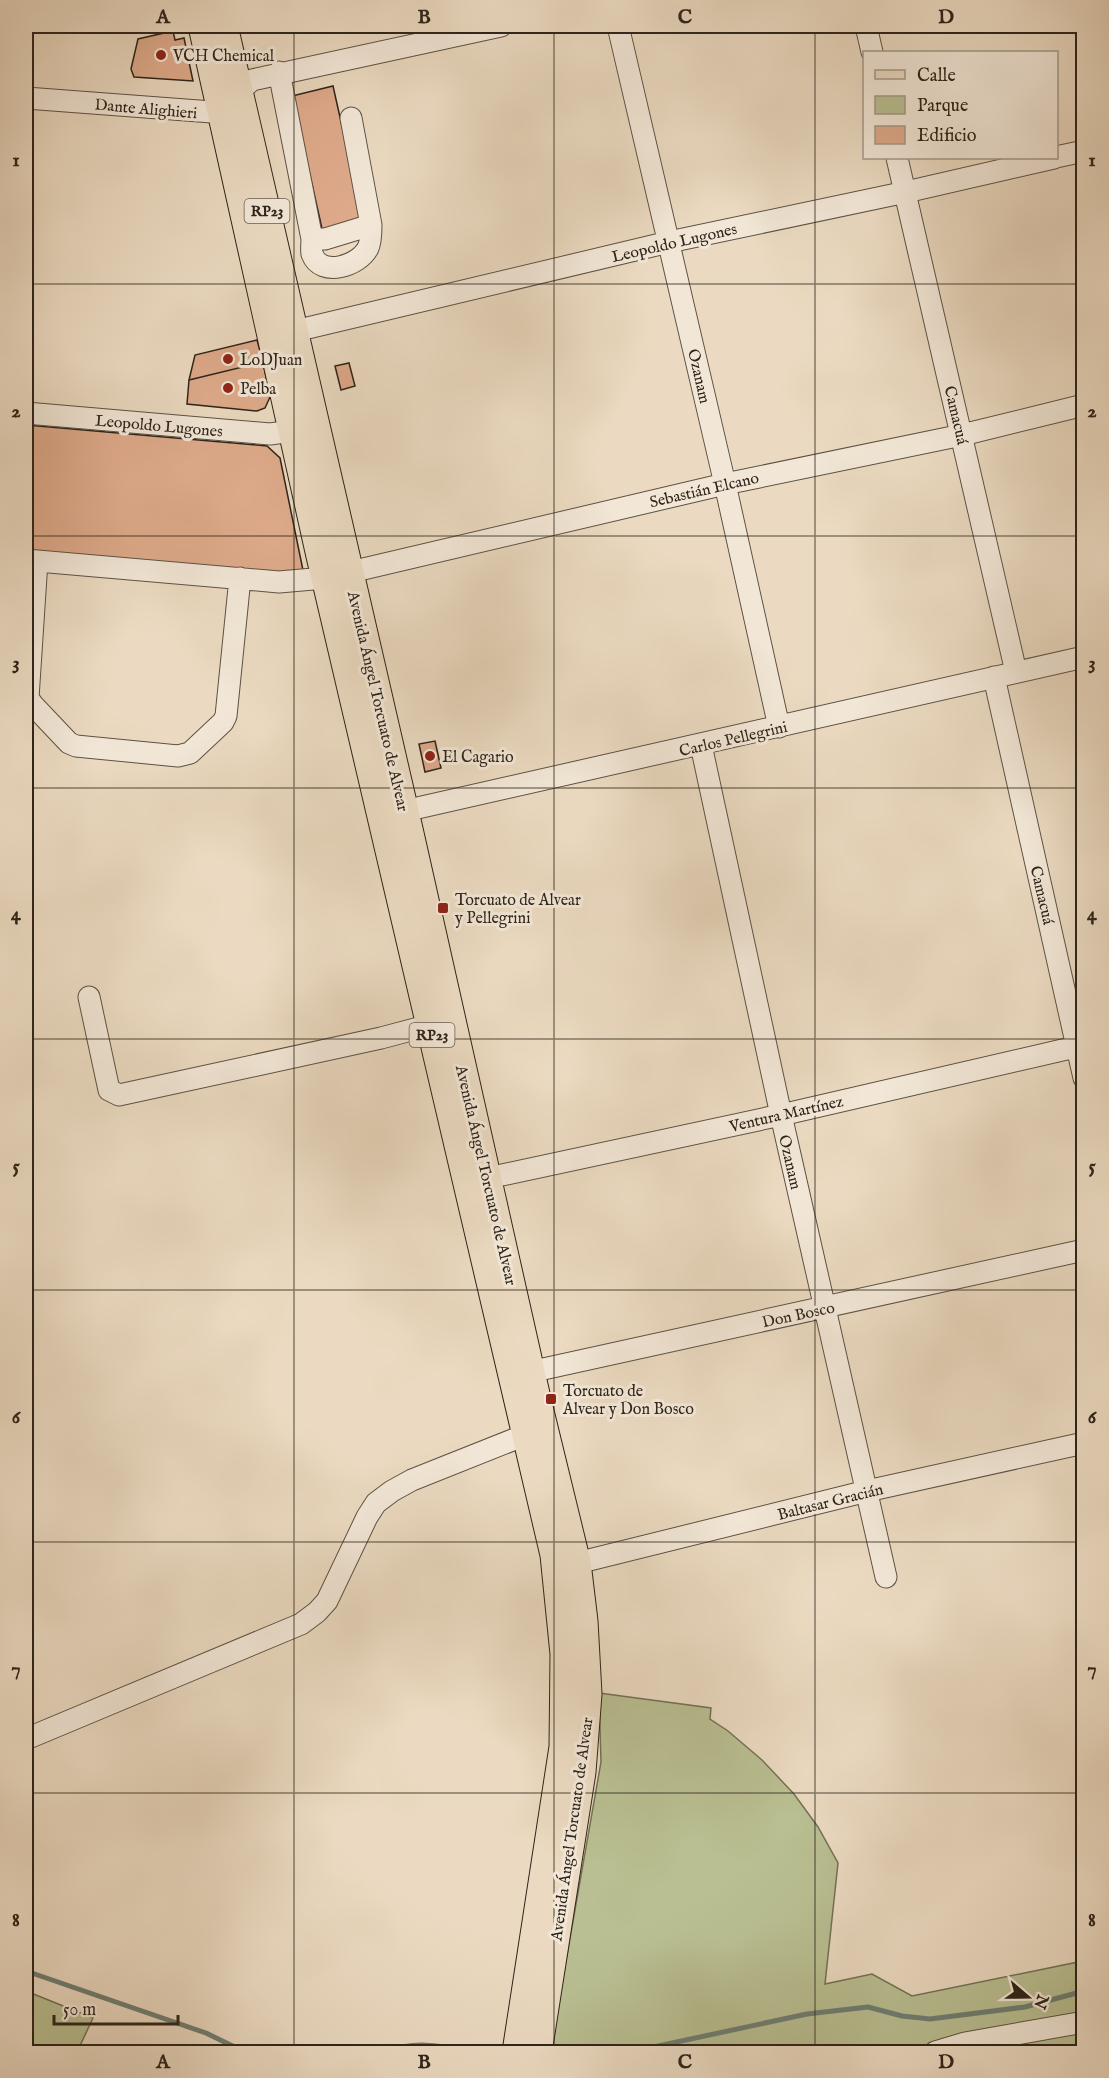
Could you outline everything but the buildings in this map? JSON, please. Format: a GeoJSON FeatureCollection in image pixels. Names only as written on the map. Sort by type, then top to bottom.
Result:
{"type":"FeatureCollection","features":[{"type":"Feature","properties":{"kind":"main road","name":"Avenida Ángel Torcuato de Alvear"},"geometry":{"type":"LineString","coordinates":[[202,26],[230,98],[295,331],[337,575],[393,814],[488,1178],[521,1374],[525,1435],[554,1555],[564,1654],[565,1708],[561,1768],[516,2052]]}},
{"type":"Feature","properties":{"kind":"main road","name":"Avenida Ángel Torcuato de Alvear"},"geometry":{"type":"LineString","coordinates":[[224,26],[230,98],[292,430],[337,575]]}},
{"type":"Feature","properties":{"kind":"main road","name":"Avenida Ángel Torcuato de Alvear"},"geometry":{"type":"LineString","coordinates":[[393,814],[430,1026],[521,1374],[577,1563],[584,1622],[588,1694],[582,1772],[538,2052]]}},
{"type":"Feature","properties":{"kind":"street","name":"Dante Alighieri"},"geometry":{"type":"LineString","coordinates":[[26,98],[212,112],[252,80],[435,33],[501,26]]}},
{"type":"Feature","properties":{"kind":"street","name":"Ozanam"},"geometry":{"type":"LineString","coordinates":[[618,26],[779,727]]}},
{"type":"Feature","properties":{"kind":"street"},"geometry":{"type":"LineString","coordinates":[[866,26],[872,51]]}},
{"type":"Feature","properties":{"kind":"street"},"geometry":{"type":"LineString","coordinates":[[279,72],[312,239],[312,252],[316,260],[324,265],[341,267],[361,259],[369,246],[371,225],[351,118]]}},
{"type":"Feature","properties":{"kind":"street","name":"Leopoldo Lugones"},"geometry":{"type":"LineString","coordinates":[[1058,156],[1083,151]]}},
{"type":"Feature","properties":{"kind":"street","name":"Camacuá"},"geometry":{"type":"LineString","coordinates":[[897,159],[1016,672]]}},
{"type":"Feature","properties":{"kind":"street","name":"Leopoldo Lugones"},"geometry":{"type":"LineString","coordinates":[[295,331],[669,242],[906,192],[1046,159]]}},
{"type":"Feature","properties":{"kind":"street"},"geometry":{"type":"LineString","coordinates":[[312,239],[325,239],[371,225]]}},
{"type":"Feature","properties":{"kind":"street","name":"Sebastián Elcano"},"geometry":{"type":"LineString","coordinates":[[31,561],[291,582],[337,575],[725,484],[962,435],[1083,405]]}},
{"type":"Feature","properties":{"kind":"street","name":"Leopoldo Lugones"},"geometry":{"type":"LineString","coordinates":[[26,413],[270,434],[292,430]]}},
{"type":"Feature","properties":{"kind":"street"},"geometry":{"type":"LineString","coordinates":[[31,561],[28,698],[33,705],[69,743],[76,746],[178,756],[190,753],[223,722],[226,716],[240,578]]}},
{"type":"Feature","properties":{"kind":"street","name":"Carlos Pellegrini"},"geometry":{"type":"LineString","coordinates":[[393,814],[1083,657]]}},
{"type":"Feature","properties":{"kind":"street","name":"Camacuá"},"geometry":{"type":"LineString","coordinates":[[994,677],[1080,1046],[1083,1078]]}},
{"type":"Feature","properties":{"kind":"street","name":"Ozanam"},"geometry":{"type":"LineString","coordinates":[[701,745],[781,1115],[886,1577]]}},
{"type":"Feature","properties":{"kind":"street"},"geometry":{"type":"LineString","coordinates":[[89,997],[109,1090],[118,1095],[430,1026]]}},
{"type":"Feature","properties":{"kind":"street","name":"Ventura Martínez"},"geometry":{"type":"LineString","coordinates":[[488,1178],[781,1115],[1080,1046]]}},
{"type":"Feature","properties":{"kind":"street","name":"Don Bosco"},"geometry":{"type":"LineString","coordinates":[[521,1374],[1083,1250]]}},
{"type":"Feature","properties":{"kind":"street"},"geometry":{"type":"LineString","coordinates":[[26,1739],[301,1624],[327,1601],[376,1503],[412,1480],[525,1435]]}},
{"type":"Feature","properties":{"kind":"street","name":"Baltasar Gracián"},"geometry":{"type":"LineString","coordinates":[[577,1563],[867,1491],[1083,1443]]}},
{"type":"Feature","properties":{"kind":"street"},"geometry":{"type":"LineString","coordinates":[[935,2052],[965,2043],[1083,2022]]}},
{"type":"Feature","properties":{"kind":"green space"},"geometry":{"type":"Polygon","coordinates":[[[599,1693],[711,1708],[710,1719],[762,1760],[794,1794],[818,1827],[838,1863],[825,1984],[872,1974],[912,1996],[1083,1961],[1083,2052],[550,2052],[601,1762],[599,1693]]]}},
{"type":"Feature","properties":{"kind":"green space"},"geometry":{"type":"Polygon","coordinates":[[[26,1991],[93,2018],[77,2052],[26,2052],[26,1991]]]}},
{"type":"Feature","properties":{"kind":"waterway"},"geometry":{"type":"LineString","coordinates":[[26,1971],[206,2033],[245,2052]]}},
{"type":"Feature","properties":{"kind":"waterway"},"geometry":{"type":"LineString","coordinates":[[630,2052],[807,2014],[868,2007],[902,2016],[930,2019],[1025,2007],[1084,1991]]}},
{"type":"Feature","properties":{"kind":"waterway"},"geometry":{"type":"LineString","coordinates":[[386,2052],[418,2045],[471,2052]]}},
{"type":"Feature","properties":{"kind":"place","name":"VCH Chemical"},"geometry":{"type":"Point","coordinates":[161,55]}},
{"type":"Feature","properties":{"kind":"place","name":"LoDJuan"},"geometry":{"type":"Point","coordinates":[228,359]}},
{"type":"Feature","properties":{"kind":"place","name":"Pelba"},"geometry":{"type":"Point","coordinates":[228,388]}},
{"type":"Feature","properties":{"kind":"place","name":"El Cagario"},"geometry":{"type":"Point","coordinates":[430,756]}},
{"type":"Feature","properties":{"kind":"place","name":"Torcuato de Alvear y Pellegrini"},"geometry":{"type":"Point","coordinates":[443,908]}},
{"type":"Feature","properties":{"kind":"place","name":"Torcuato de Alvear y Don Bosco"},"geometry":{"type":"Point","coordinates":[551,1399]}}]}
